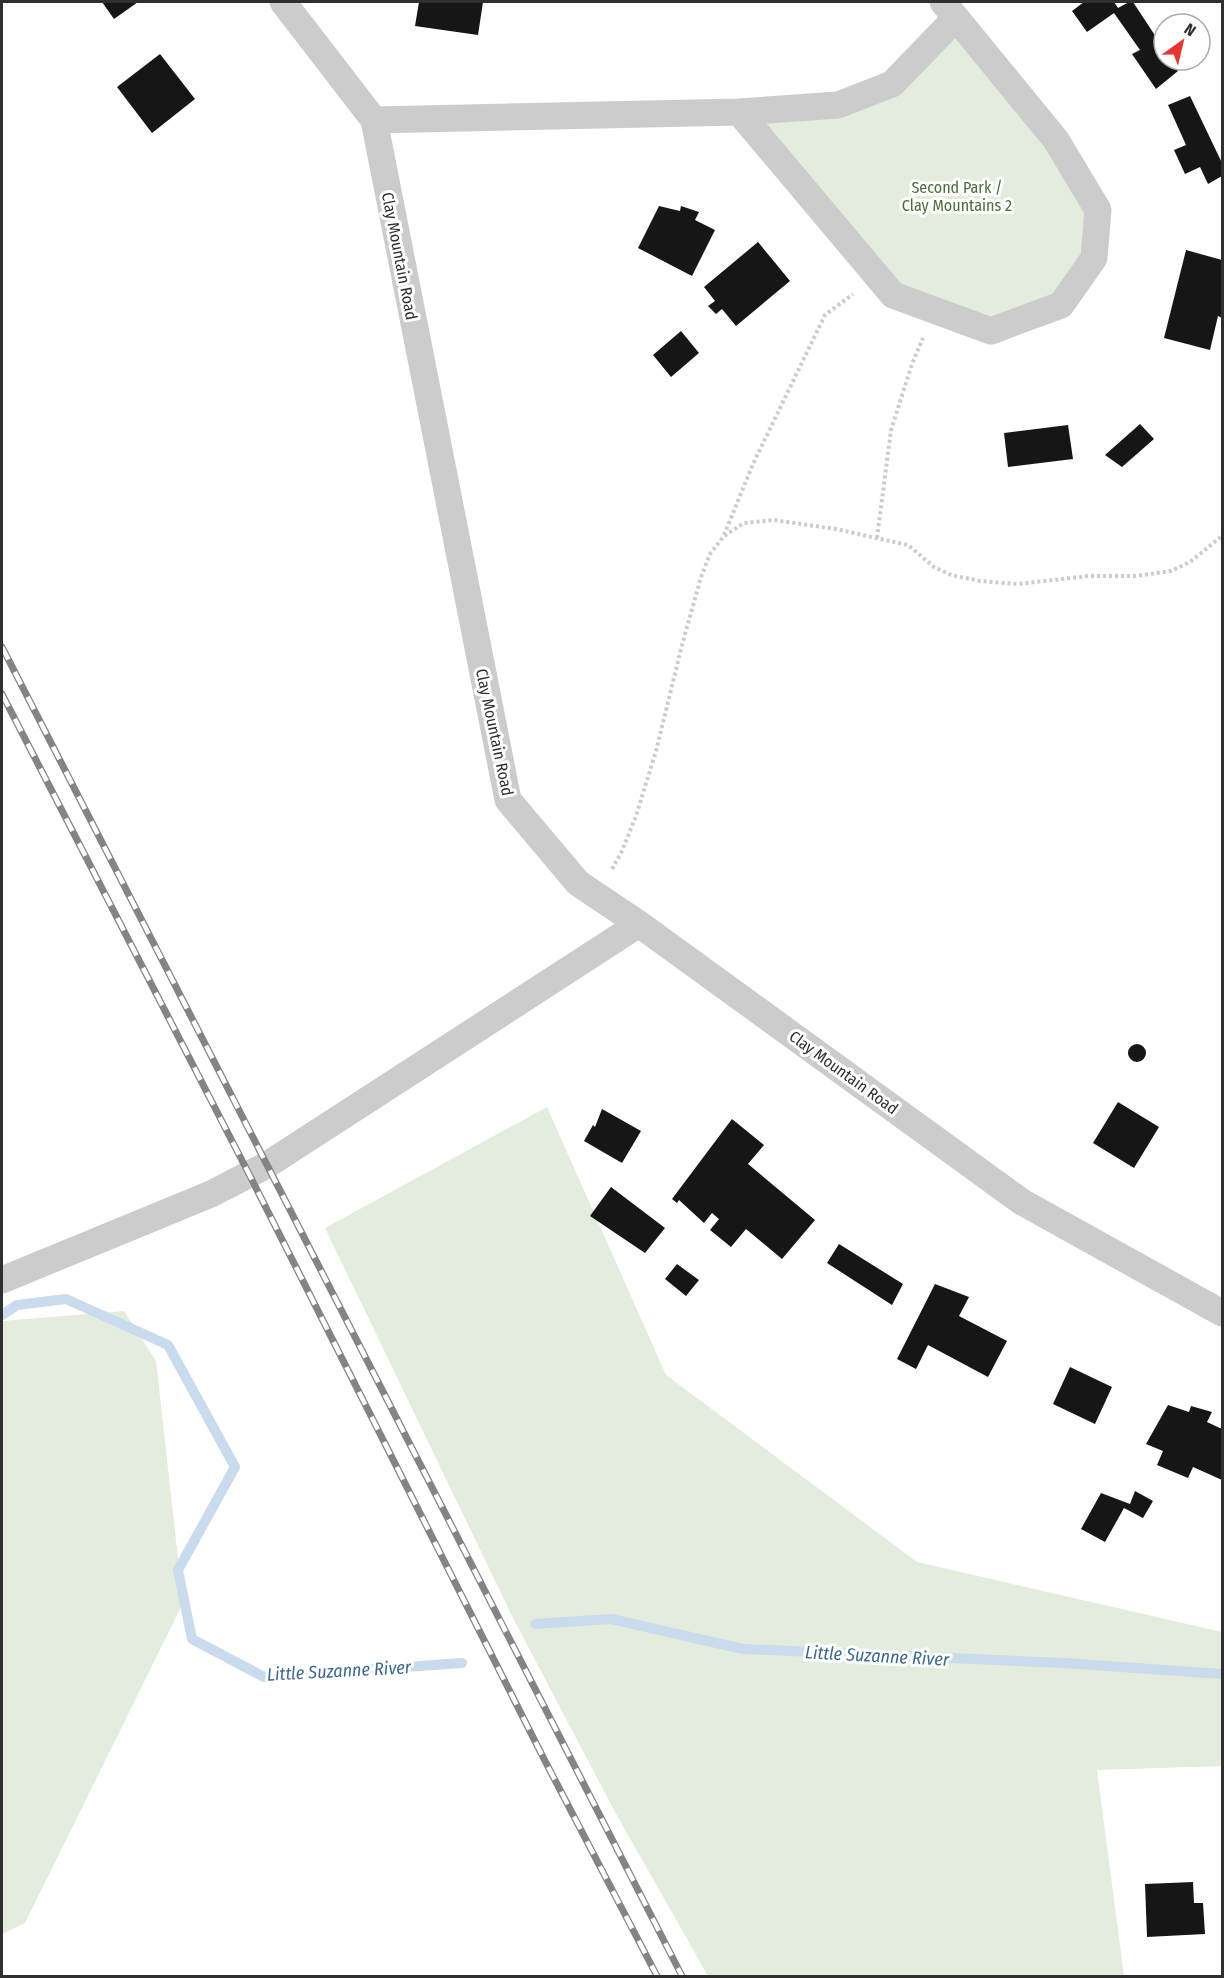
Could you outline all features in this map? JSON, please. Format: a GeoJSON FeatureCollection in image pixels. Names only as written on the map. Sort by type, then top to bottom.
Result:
{"type":"FeatureCollection","features":[{"type":"Feature","properties":{"kind":"street","name":"Clay Mountain Road"},"geometry":{"type":"LineString","coordinates":[[283,2],[374,120],[508,800],[579,883],[1022,1202],[1222,1313]]}},
{"type":"Feature","properties":{"kind":"street"},"geometry":{"type":"LineString","coordinates":[[374,120],[739,112],[838,105],[892,84],[950,10],[1056,140],[1098,210],[1094,258],[1061,305],[991,331],[892,295],[739,112]]}},
{"type":"Feature","properties":{"kind":"street"},"geometry":{"type":"LineString","coordinates":[[2,1280],[211,1194],[267,1165],[639,924]]}},
{"type":"Feature","properties":{"kind":"path"},"geometry":{"type":"LineString","coordinates":[[596,895],[621,853],[636,816],[656,752],[701,577],[710,554],[724,536],[753,464],[825,315],[877,276]]}},
{"type":"Feature","properties":{"kind":"path"},"geometry":{"type":"LineString","coordinates":[[877,538],[891,430],[912,364],[936,311]]}},
{"type":"Feature","properties":{"kind":"path"},"geometry":{"type":"LineString","coordinates":[[724,536],[744,523],[774,520],[836,529],[908,545],[934,567],[951,575],[980,581],[1018,584],[1088,576],[1136,576],[1171,571],[1191,562],[1222,536]]}},
{"type":"Feature","properties":{"kind":"green space","name":"Second Park / Clay Mountains 2"},"geometry":{"type":"Polygon","coordinates":[[[956,18],[1098,210],[1061,305],[991,331],[893,295],[739,112],[892,84],[956,18]]]}},
{"type":"Feature","properties":{"kind":"green space"},"geometry":{"type":"Polygon","coordinates":[[[547,1107],[666,1375],[917,1562],[1222,1632],[1222,1766],[1097,1770],[1124,1976],[708,1976],[615,1812],[513,1618],[325,1228],[547,1107]]]}},
{"type":"Feature","properties":{"kind":"green space"},"geometry":{"type":"Polygon","coordinates":[[[124,1311],[156,1361],[183,1603],[25,1923],[2,1934],[2,1321],[124,1311]]]}},
{"type":"Feature","properties":{"kind":"building"},"geometry":{"type":"Polygon","coordinates":[[[102,2],[138,2],[114,19],[102,2]]]}},
{"type":"Feature","properties":{"kind":"building"},"geometry":{"type":"Polygon","coordinates":[[[419,2],[483,2],[478,35],[415,26],[419,2]]]}},
{"type":"Feature","properties":{"kind":"building"},"geometry":{"type":"Polygon","coordinates":[[[1084,2],[1114,2],[1118,8],[1133,2],[1152,31],[1152,72],[1177,72],[1156,89],[1132,54],[1140,50],[1114,13],[1087,32],[1072,11],[1084,2]]]}},
{"type":"Feature","properties":{"kind":"building"},"geometry":{"type":"Polygon","coordinates":[[[160,54],[195,99],[152,133],[117,87],[160,54]]]}},
{"type":"Feature","properties":{"kind":"building"},"geometry":{"type":"Polygon","coordinates":[[[1190,96],[1222,163],[1222,176],[1208,184],[1200,167],[1185,174],[1174,150],[1186,145],[1168,105],[1190,96]]]}},
{"type":"Feature","properties":{"kind":"building"},"geometry":{"type":"Polygon","coordinates":[[[659,206],[680,211],[681,206],[699,212],[695,220],[715,230],[692,276],[638,248],[659,206]]]}},
{"type":"Feature","properties":{"kind":"building"},"geometry":{"type":"Polygon","coordinates":[[[758,242],[790,281],[736,326],[722,309],[716,314],[708,306],[715,301],[704,287],[758,242]]]}},
{"type":"Feature","properties":{"kind":"building"},"geometry":{"type":"Polygon","coordinates":[[[1186,250],[1222,260],[1222,318],[1218,316],[1210,350],[1164,338],[1186,250]]]}},
{"type":"Feature","properties":{"kind":"building"},"geometry":{"type":"Polygon","coordinates":[[[681,331],[699,353],[671,377],[653,355],[681,331]]]}},
{"type":"Feature","properties":{"kind":"building"},"geometry":{"type":"Polygon","coordinates":[[[1140,424],[1154,439],[1122,467],[1105,455],[1140,424]]]}},
{"type":"Feature","properties":{"kind":"building"},"geometry":{"type":"Polygon","coordinates":[[[1068,425],[1073,459],[1008,467],[1004,433],[1068,425]]]}},
{"type":"Feature","properties":{"kind":"building"},"geometry":{"type":"Polygon","coordinates":[[[1133,1044],[1141,1044],[1146,1049],[1144,1060],[1133,1062],[1128,1057],[1128,1049],[1133,1044]]]}},
{"type":"Feature","properties":{"kind":"building"},"geometry":{"type":"Polygon","coordinates":[[[1118,1102],[1159,1127],[1134,1168],[1093,1143],[1118,1102]]]}},
{"type":"Feature","properties":{"kind":"building"},"geometry":{"type":"Polygon","coordinates":[[[602,1109],[641,1131],[622,1163],[584,1141],[593,1125],[595,1127],[602,1109]]]}},
{"type":"Feature","properties":{"kind":"building"},"geometry":{"type":"Polygon","coordinates":[[[732,1119],[764,1145],[748,1164],[815,1220],[782,1259],[746,1229],[731,1247],[710,1230],[719,1219],[712,1213],[704,1223],[679,1200],[677,1203],[672,1199],[732,1119]]]}},
{"type":"Feature","properties":{"kind":"building"},"geometry":{"type":"Polygon","coordinates":[[[611,1187],[665,1228],[645,1253],[590,1216],[611,1187]]]}},
{"type":"Feature","properties":{"kind":"building"},"geometry":{"type":"Polygon","coordinates":[[[839,1244],[903,1284],[892,1305],[827,1263],[839,1244]]]}},
{"type":"Feature","properties":{"kind":"building"},"geometry":{"type":"Polygon","coordinates":[[[677,1264],[699,1280],[686,1296],[665,1279],[677,1264]]]}},
{"type":"Feature","properties":{"kind":"building"},"geometry":{"type":"Polygon","coordinates":[[[935,1284],[969,1297],[959,1316],[1007,1341],[988,1377],[928,1345],[916,1369],[897,1359],[935,1284]]]}},
{"type":"Feature","properties":{"kind":"building"},"geometry":{"type":"Polygon","coordinates":[[[1070,1367],[1112,1387],[1095,1424],[1053,1404],[1070,1367]]]}},
{"type":"Feature","properties":{"kind":"building"},"geometry":{"type":"Polygon","coordinates":[[[1168,1405],[1189,1412],[1191,1406],[1212,1412],[1207,1422],[1222,1429],[1222,1480],[1193,1467],[1188,1478],[1157,1465],[1163,1451],[1146,1444],[1168,1405]]]}},
{"type":"Feature","properties":{"kind":"building"},"geometry":{"type":"Polygon","coordinates":[[[1135,1491],[1153,1501],[1143,1518],[1124,1508],[1105,1542],[1081,1529],[1101,1493],[1130,1504],[1135,1491]]]}},
{"type":"Feature","properties":{"kind":"building"},"geometry":{"type":"Polygon","coordinates":[[[1193,1882],[1194,1903],[1203,1903],[1205,1934],[1147,1937],[1145,1884],[1193,1882]]]}},
{"type":"Feature","properties":{"kind":"waterway","name":"Little Suzanne River"},"geometry":{"type":"LineString","coordinates":[[2,1315],[17,1305],[66,1299],[168,1345],[235,1467],[178,1570],[192,1639],[264,1677],[462,1663]]}},
{"type":"Feature","properties":{"kind":"waterway","name":"Little Suzanne River"},"geometry":{"type":"LineString","coordinates":[[535,1624],[611,1619],[743,1649],[1064,1663],[1222,1674]]}},
{"type":"Feature","properties":{"kind":"railway"},"geometry":{"type":"LineString","coordinates":[[2,647],[682,1976]]}},
{"type":"Feature","properties":{"kind":"railway"},"geometry":{"type":"LineString","coordinates":[[2,694],[249,1174],[544,1759],[657,1976]]}}]}
